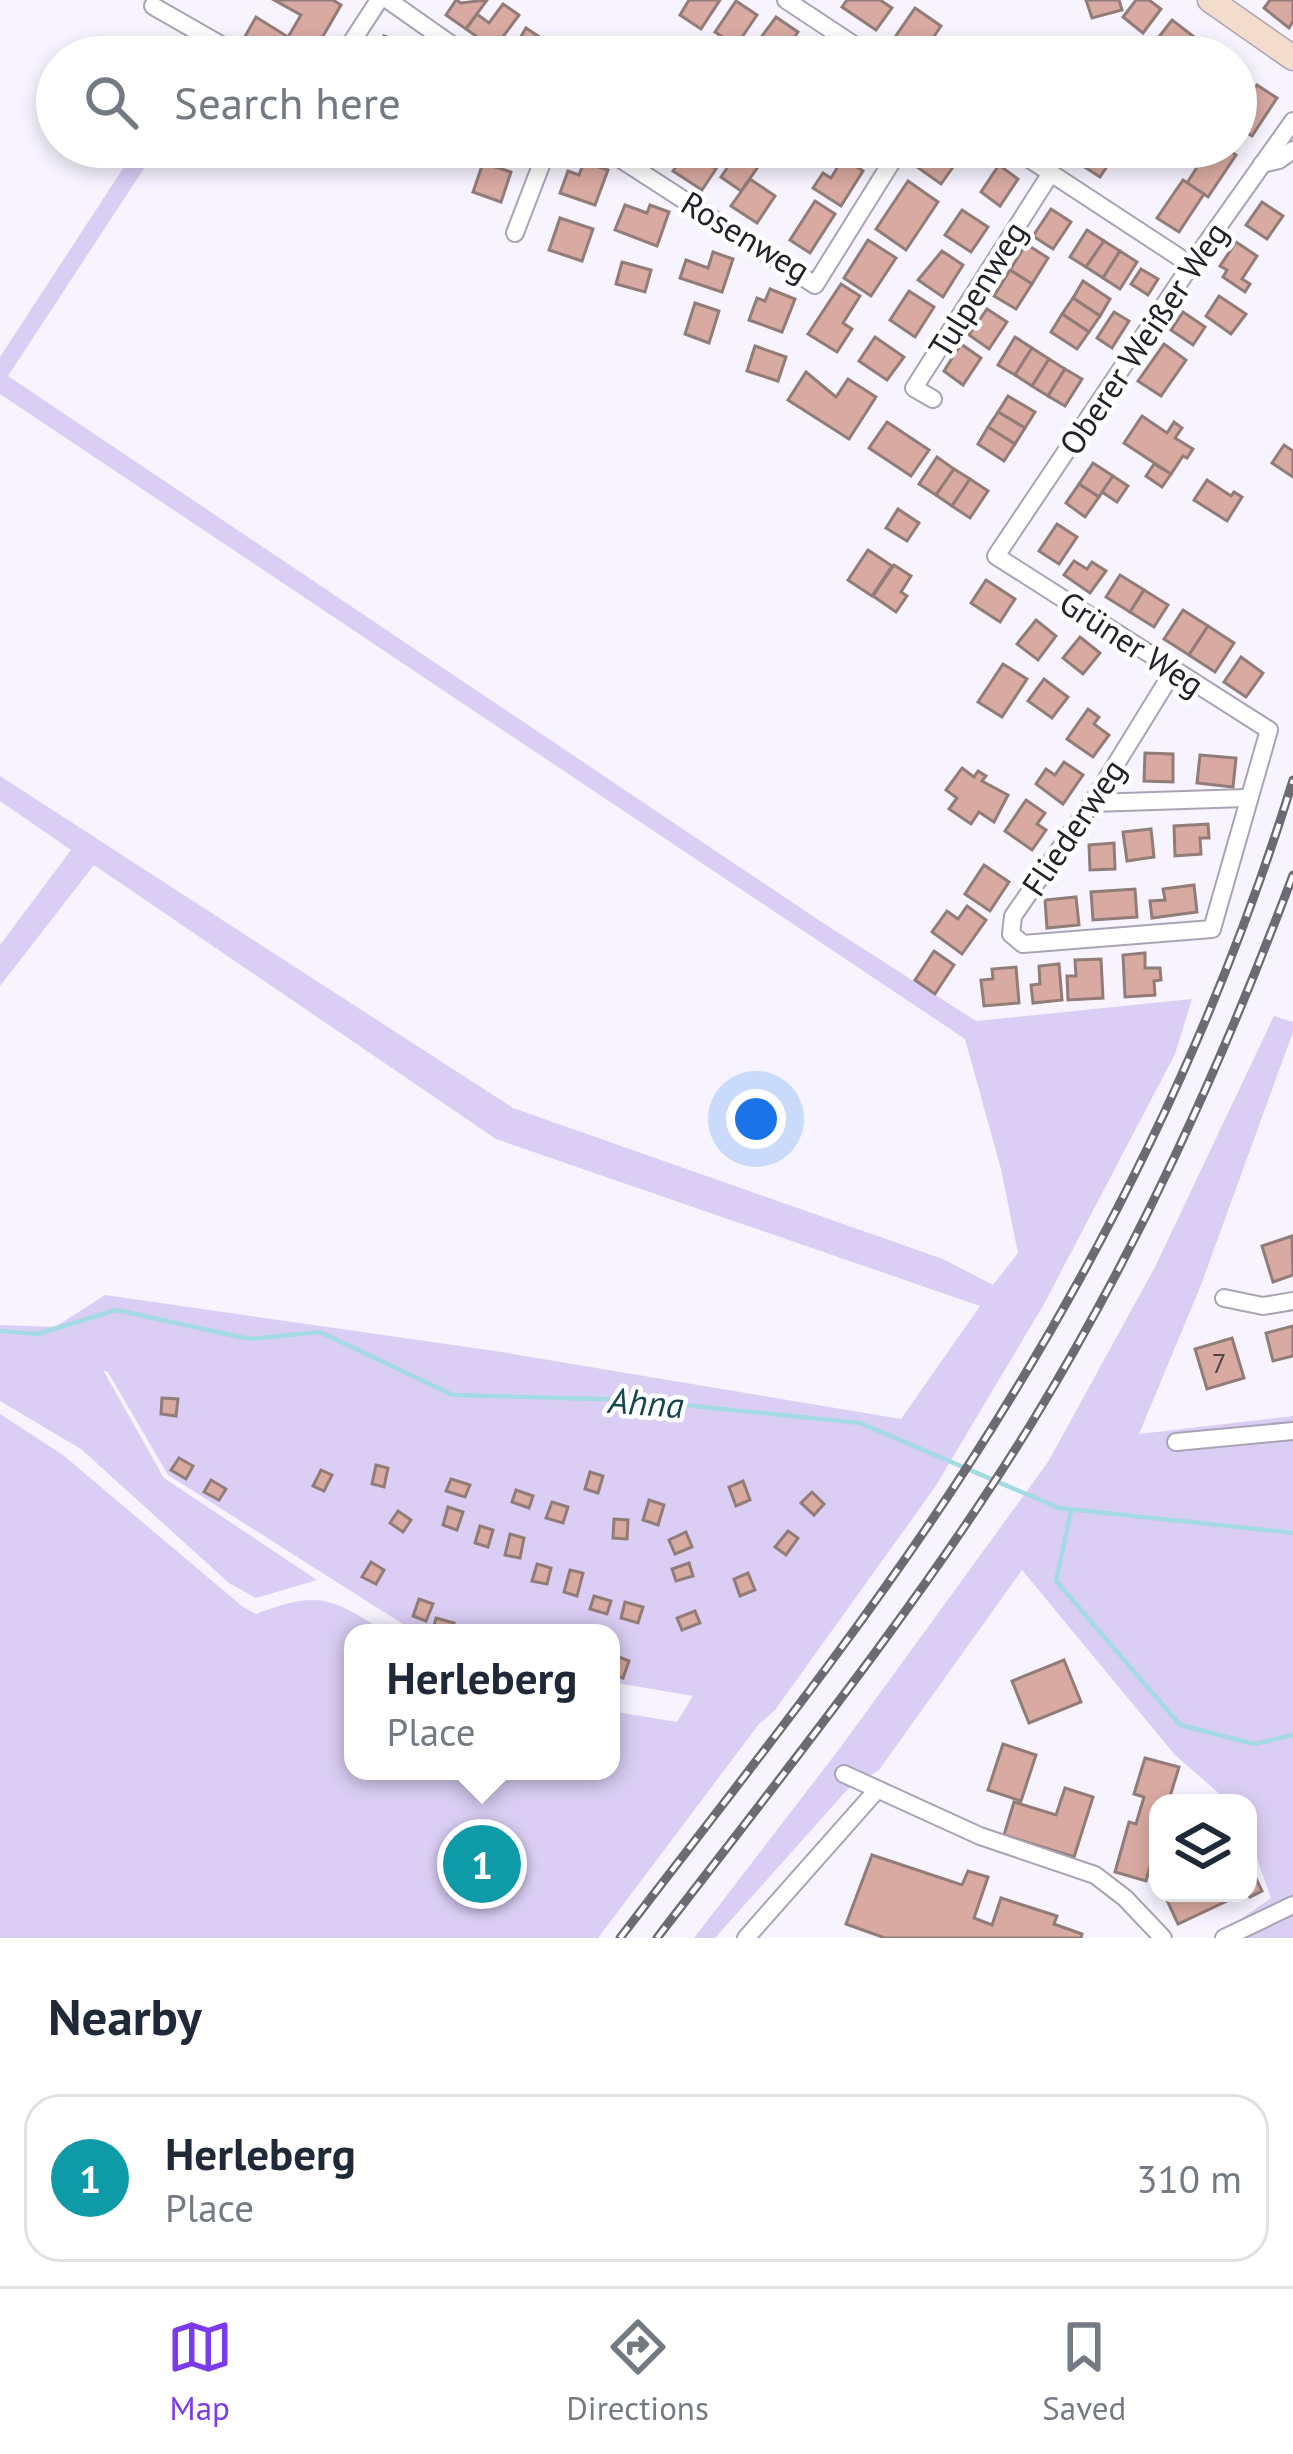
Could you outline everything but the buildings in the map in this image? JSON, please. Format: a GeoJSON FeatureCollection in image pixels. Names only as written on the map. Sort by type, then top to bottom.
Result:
{"type":"FeatureCollection","features":[{"type":"Feature","properties":{"kind":"main road"},"geometry":{"type":"LineString","coordinates":[[1210,0],[1293,58]]}},
{"type":"Feature","properties":{"kind":"street"},"geometry":{"type":"LineString","coordinates":[[358,36],[383,0],[438,36]]}},
{"type":"Feature","properties":{"kind":"street"},"geometry":{"type":"LineString","coordinates":[[786,0],[840,36]]}},
{"type":"Feature","properties":{"kind":"street"},"geometry":{"type":"LineString","coordinates":[[153,6],[205,36]]}},
{"type":"Feature","properties":{"kind":"street","name":"Oberer Weißer Weg"},"geometry":{"type":"LineString","coordinates":[[996,556],[1293,121]]}},
{"type":"Feature","properties":{"kind":"street"},"geometry":{"type":"LineString","coordinates":[[1262,164],[1293,150]]}},
{"type":"Feature","properties":{"kind":"street"},"geometry":{"type":"LineString","coordinates":[[515,233],[540,168]]}},
{"type":"Feature","properties":{"kind":"street","name":"Rosenweg"},"geometry":{"type":"LineString","coordinates":[[634,168],[815,285],[889,168]]}},
{"type":"Feature","properties":{"kind":"street"},"geometry":{"type":"LineString","coordinates":[[1043,168],[1191,265]]}},
{"type":"Feature","properties":{"kind":"street","name":"Tulpenweg"},"geometry":{"type":"LineString","coordinates":[[933,399],[914,388],[1051,173]]}},
{"type":"Feature","properties":{"kind":"street","name":"Grüner Weg"},"geometry":{"type":"LineString","coordinates":[[996,556],[1269,730],[1246,798]]}},
{"type":"Feature","properties":{"kind":"street","name":"Fliederweg"},"geometry":{"type":"LineString","coordinates":[[1174,670],[1092,803],[1013,916],[1011,934],[1023,944],[1212,929],[1246,798]]}},
{"type":"Feature","properties":{"kind":"street"},"geometry":{"type":"LineString","coordinates":[[1092,803],[1246,798]]}},
{"type":"Feature","properties":{"kind":"street"},"geometry":{"type":"LineString","coordinates":[[1224,1298],[1262,1306],[1293,1301]]}},
{"type":"Feature","properties":{"kind":"street"},"geometry":{"type":"LineString","coordinates":[[1176,1442],[1293,1431]]}},
{"type":"Feature","properties":{"kind":"street"},"geometry":{"type":"LineString","coordinates":[[844,1774],[980,1836],[1095,1875],[1125,1898],[1162,1938]]}},
{"type":"Feature","properties":{"kind":"street"},"geometry":{"type":"LineString","coordinates":[[746,1938],[876,1791]]}},
{"type":"Feature","properties":{"kind":"street"},"geometry":{"type":"LineString","coordinates":[[1224,1938],[1293,1905]]}},
{"type":"Feature","properties":{"kind":"shaded area"},"geometry":{"type":"Polygon","coordinates":[[[123,168],[144,168],[8,376],[976,1021],[1192,999],[1175,1054],[1044,1304],[935,1487],[775,1710],[759,1724],[598,1938],[0,1938],[0,1414],[63,1455],[243,1607],[256,1614],[296,1602],[325,1601],[373,1624],[344,1624],[344,1780],[620,1780],[620,1712],[677,1722],[693,1696],[620,1684],[620,1624],[403,1624],[168,1475],[103,1370],[164,1478],[317,1580],[256,1598],[229,1583],[81,1449],[0,1401],[0,1325],[55,1327],[105,1295],[495,1351],[901,1419],[980,1306],[496,1139],[94,865],[0,986],[0,945],[71,850],[0,801],[0,776],[513,1108],[943,1259],[993,1285],[1018,1253],[1001,1169],[965,1039],[0,394],[0,357],[123,168]]]}},
{"type":"Feature","properties":{"kind":"shaded area"},"geometry":{"type":"Polygon","coordinates":[[[1274,1016],[1293,1022],[1201,1285],[1139,1434],[1293,1416],[1293,1938],[1245,1938],[1238,1921],[1271,1898],[1257,1859],[1257,1794],[1220,1794],[1175,1755],[1022,1570],[879,1770],[847,1790],[715,1938],[694,1938],[840,1748],[1048,1462],[1155,1267],[1274,1016]]]}},
{"type":"Feature","properties":{"kind":"waterway","name":"Ahna"},"geometry":{"type":"LineString","coordinates":[[0,1331],[37,1334],[116,1310],[249,1339],[320,1332],[453,1395],[635,1400],[860,1423],[1059,1508],[1293,1533]]}},
{"type":"Feature","properties":{"kind":"waterway"},"geometry":{"type":"LineString","coordinates":[[1071,1511],[1056,1581],[1180,1725],[1254,1744],[1293,1735]]}},
{"type":"Feature","properties":{"kind":"railway"},"geometry":{"type":"LineString","coordinates":[[620,1938],[888,1583],[1021,1381],[1113,1216],[1194,1046],[1231,958],[1293,780]]}},
{"type":"Feature","properties":{"kind":"railway"},"geometry":{"type":"LineString","coordinates":[[657,1938],[898,1621],[1031,1424],[1107,1291],[1175,1156],[1293,875]]}},
{"type":"Feature","properties":{"kind":"place","name":"Herleberg"},"geometry":{"type":"Point","coordinates":[482,1864]}}]}
